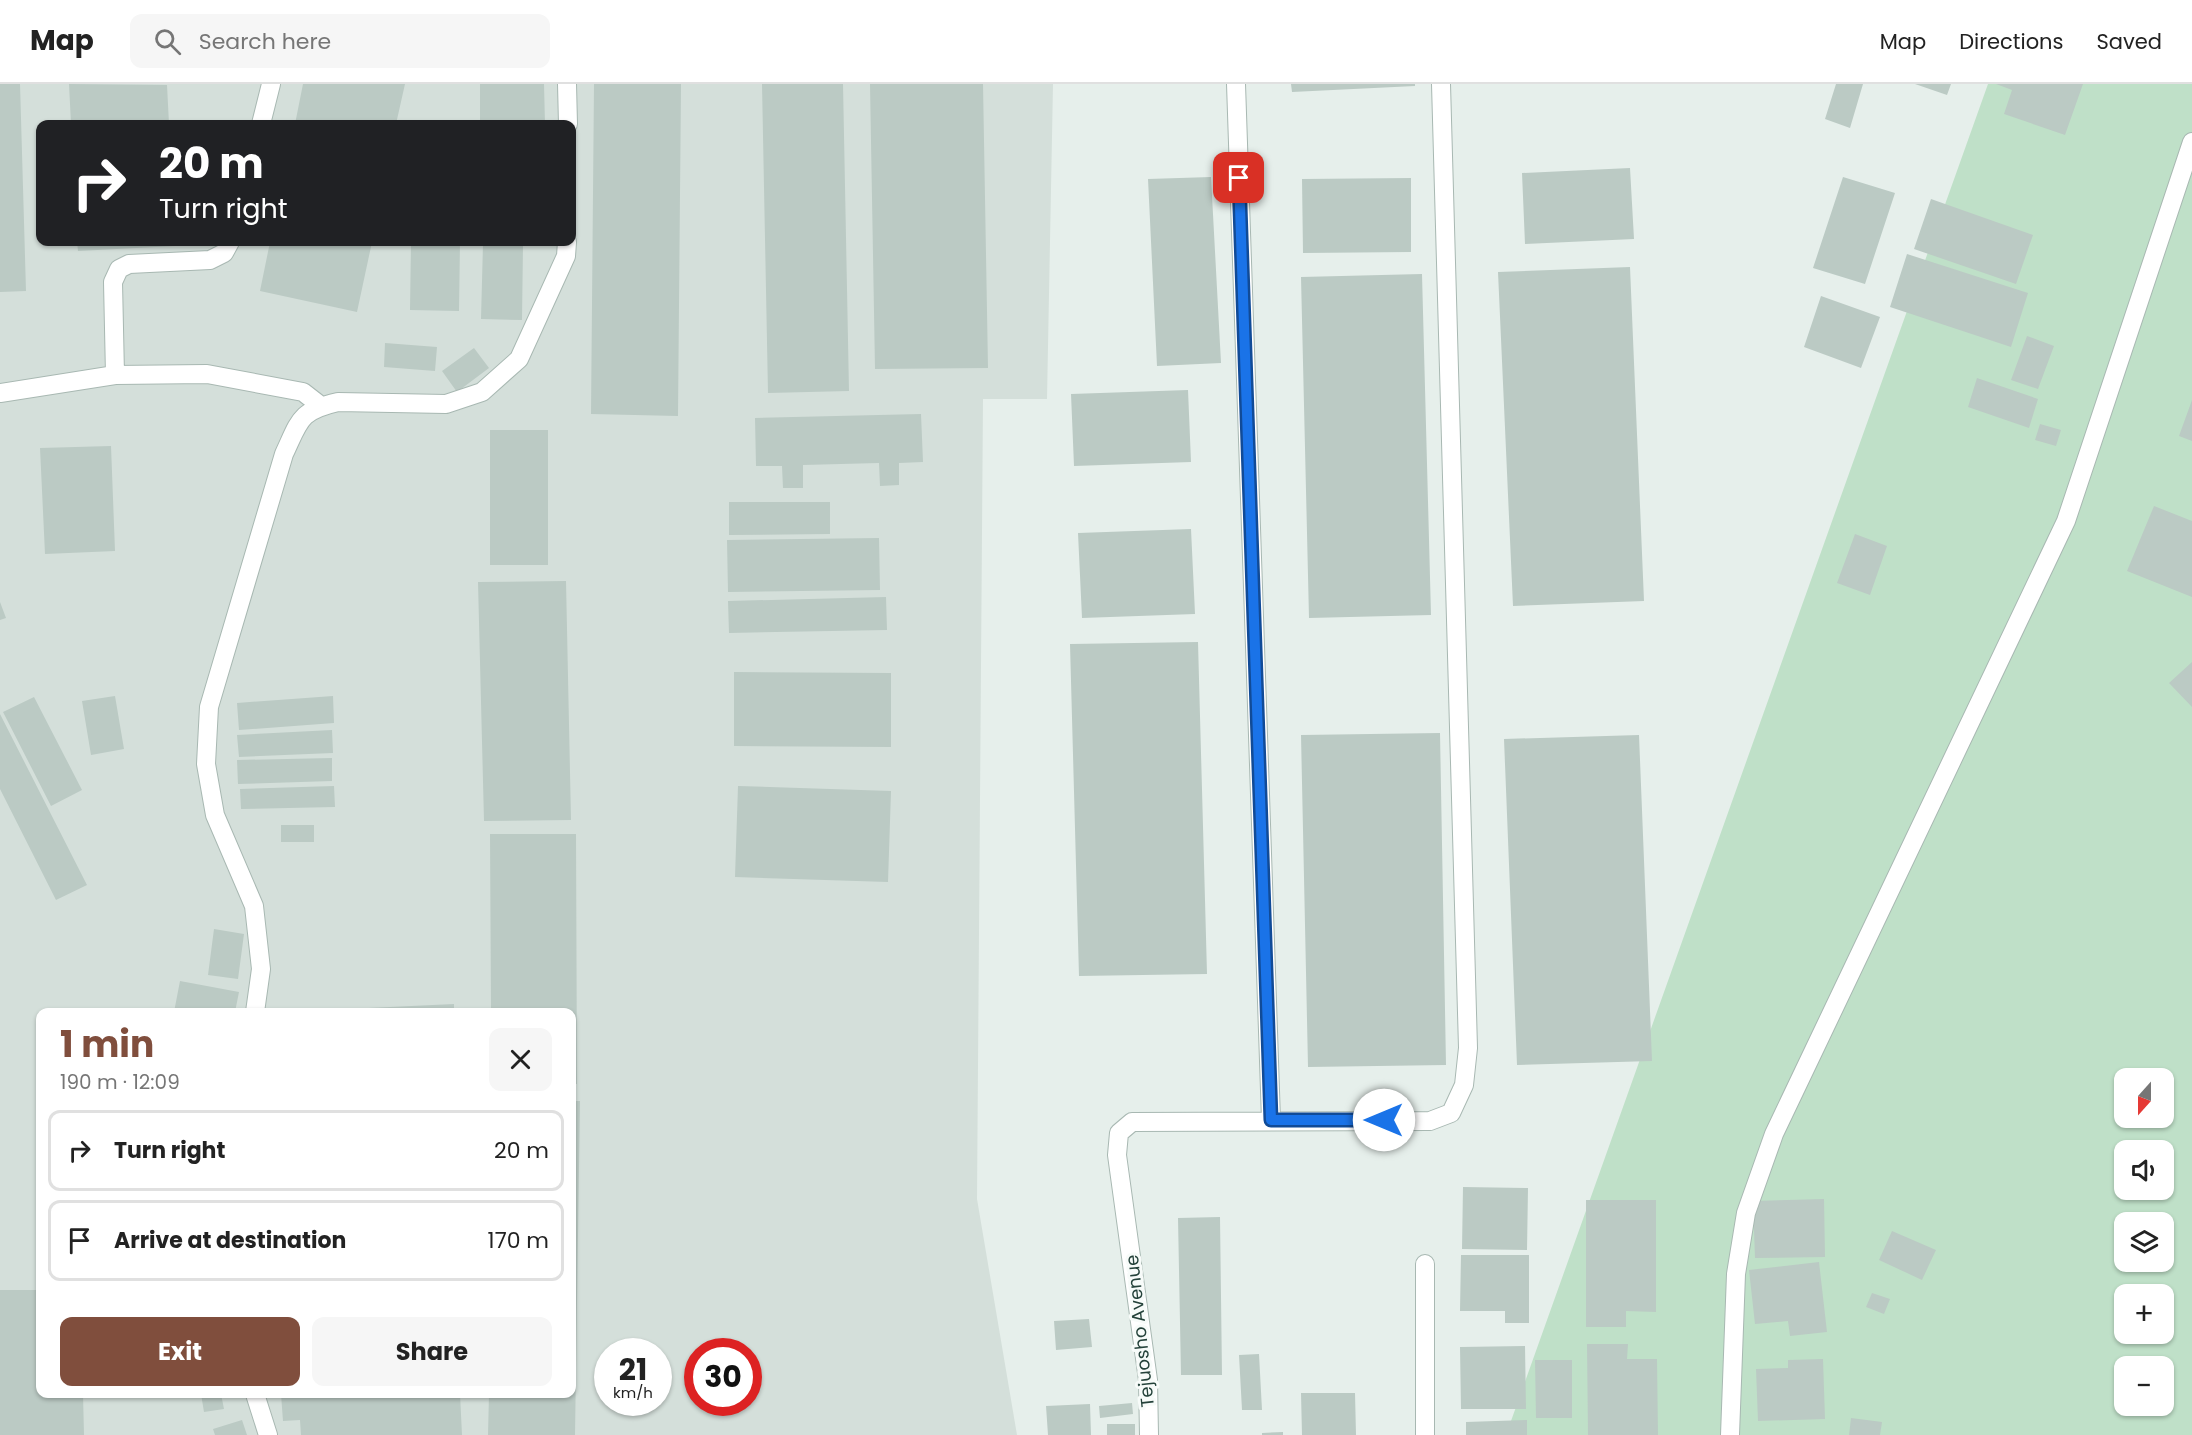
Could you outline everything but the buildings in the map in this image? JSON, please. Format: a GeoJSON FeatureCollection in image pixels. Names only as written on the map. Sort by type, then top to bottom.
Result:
{"type":"FeatureCollection","features":[{"type":"Feature","properties":{"kind":"street"},"geometry":{"type":"LineString","coordinates":[[262,120],[271,84]]}},
{"type":"Feature","properties":{"kind":"street"},"geometry":{"type":"LineString","coordinates":[[567,84],[568,120]]}},
{"type":"Feature","properties":{"kind":"street"},"geometry":{"type":"LineString","coordinates":[[1236,84],[1271,1120]]}},
{"type":"Feature","properties":{"kind":"street","name":"Tejuosho Avenue"},"geometry":{"type":"LineString","coordinates":[[1149,1435],[1148,1380],[1117,1155],[1119,1132],[1131,1122],[1430,1121],[1451,1113],[1464,1085],[1468,1048],[1441,84]]}},
{"type":"Feature","properties":{"kind":"street"},"geometry":{"type":"LineString","coordinates":[[1730,1435],[1736,1274],[1746,1213],[1771,1144],[2066,521],[2192,142]]}},
{"type":"Feature","properties":{"kind":"street"},"geometry":{"type":"LineString","coordinates":[[115,375],[113,282],[119,269],[129,264],[210,260],[224,253],[228,246]]}},
{"type":"Feature","properties":{"kind":"street"},"geometry":{"type":"LineString","coordinates":[[256,1008],[261,969],[259,932],[254,906],[215,814],[206,764],[209,707],[284,454],[302,416],[321,406],[338,402],[446,404],[482,392],[519,359],[566,256],[567,246]]}},
{"type":"Feature","properties":{"kind":"street"},"geometry":{"type":"LineString","coordinates":[[0,393],[115,375],[207,374],[303,392],[321,406]]}},
{"type":"Feature","properties":{"kind":"street"},"geometry":{"type":"LineString","coordinates":[[1425,1264],[1425,1435]]}},
{"type":"Feature","properties":{"kind":"street"},"geometry":{"type":"LineString","coordinates":[[256,1398],[268,1435]]}},
{"type":"Feature","properties":{"kind":"shaded area"},"geometry":{"type":"Polygon","coordinates":[[[0,84],[1053,84],[1047,399],[983,399],[977,1199],[1017,1435],[0,1435],[0,84]]]}},
{"type":"Feature","properties":{"kind":"green space"},"geometry":{"type":"Polygon","coordinates":[[[1988,84],[2192,84],[2192,1435],[1506,1435],[1988,84]]]}},
{"type":"Feature","properties":{"kind":"route"},"geometry":{"type":"LineString","coordinates":[[1239,178],[1271,1120],[1384,1120]]}}]}
